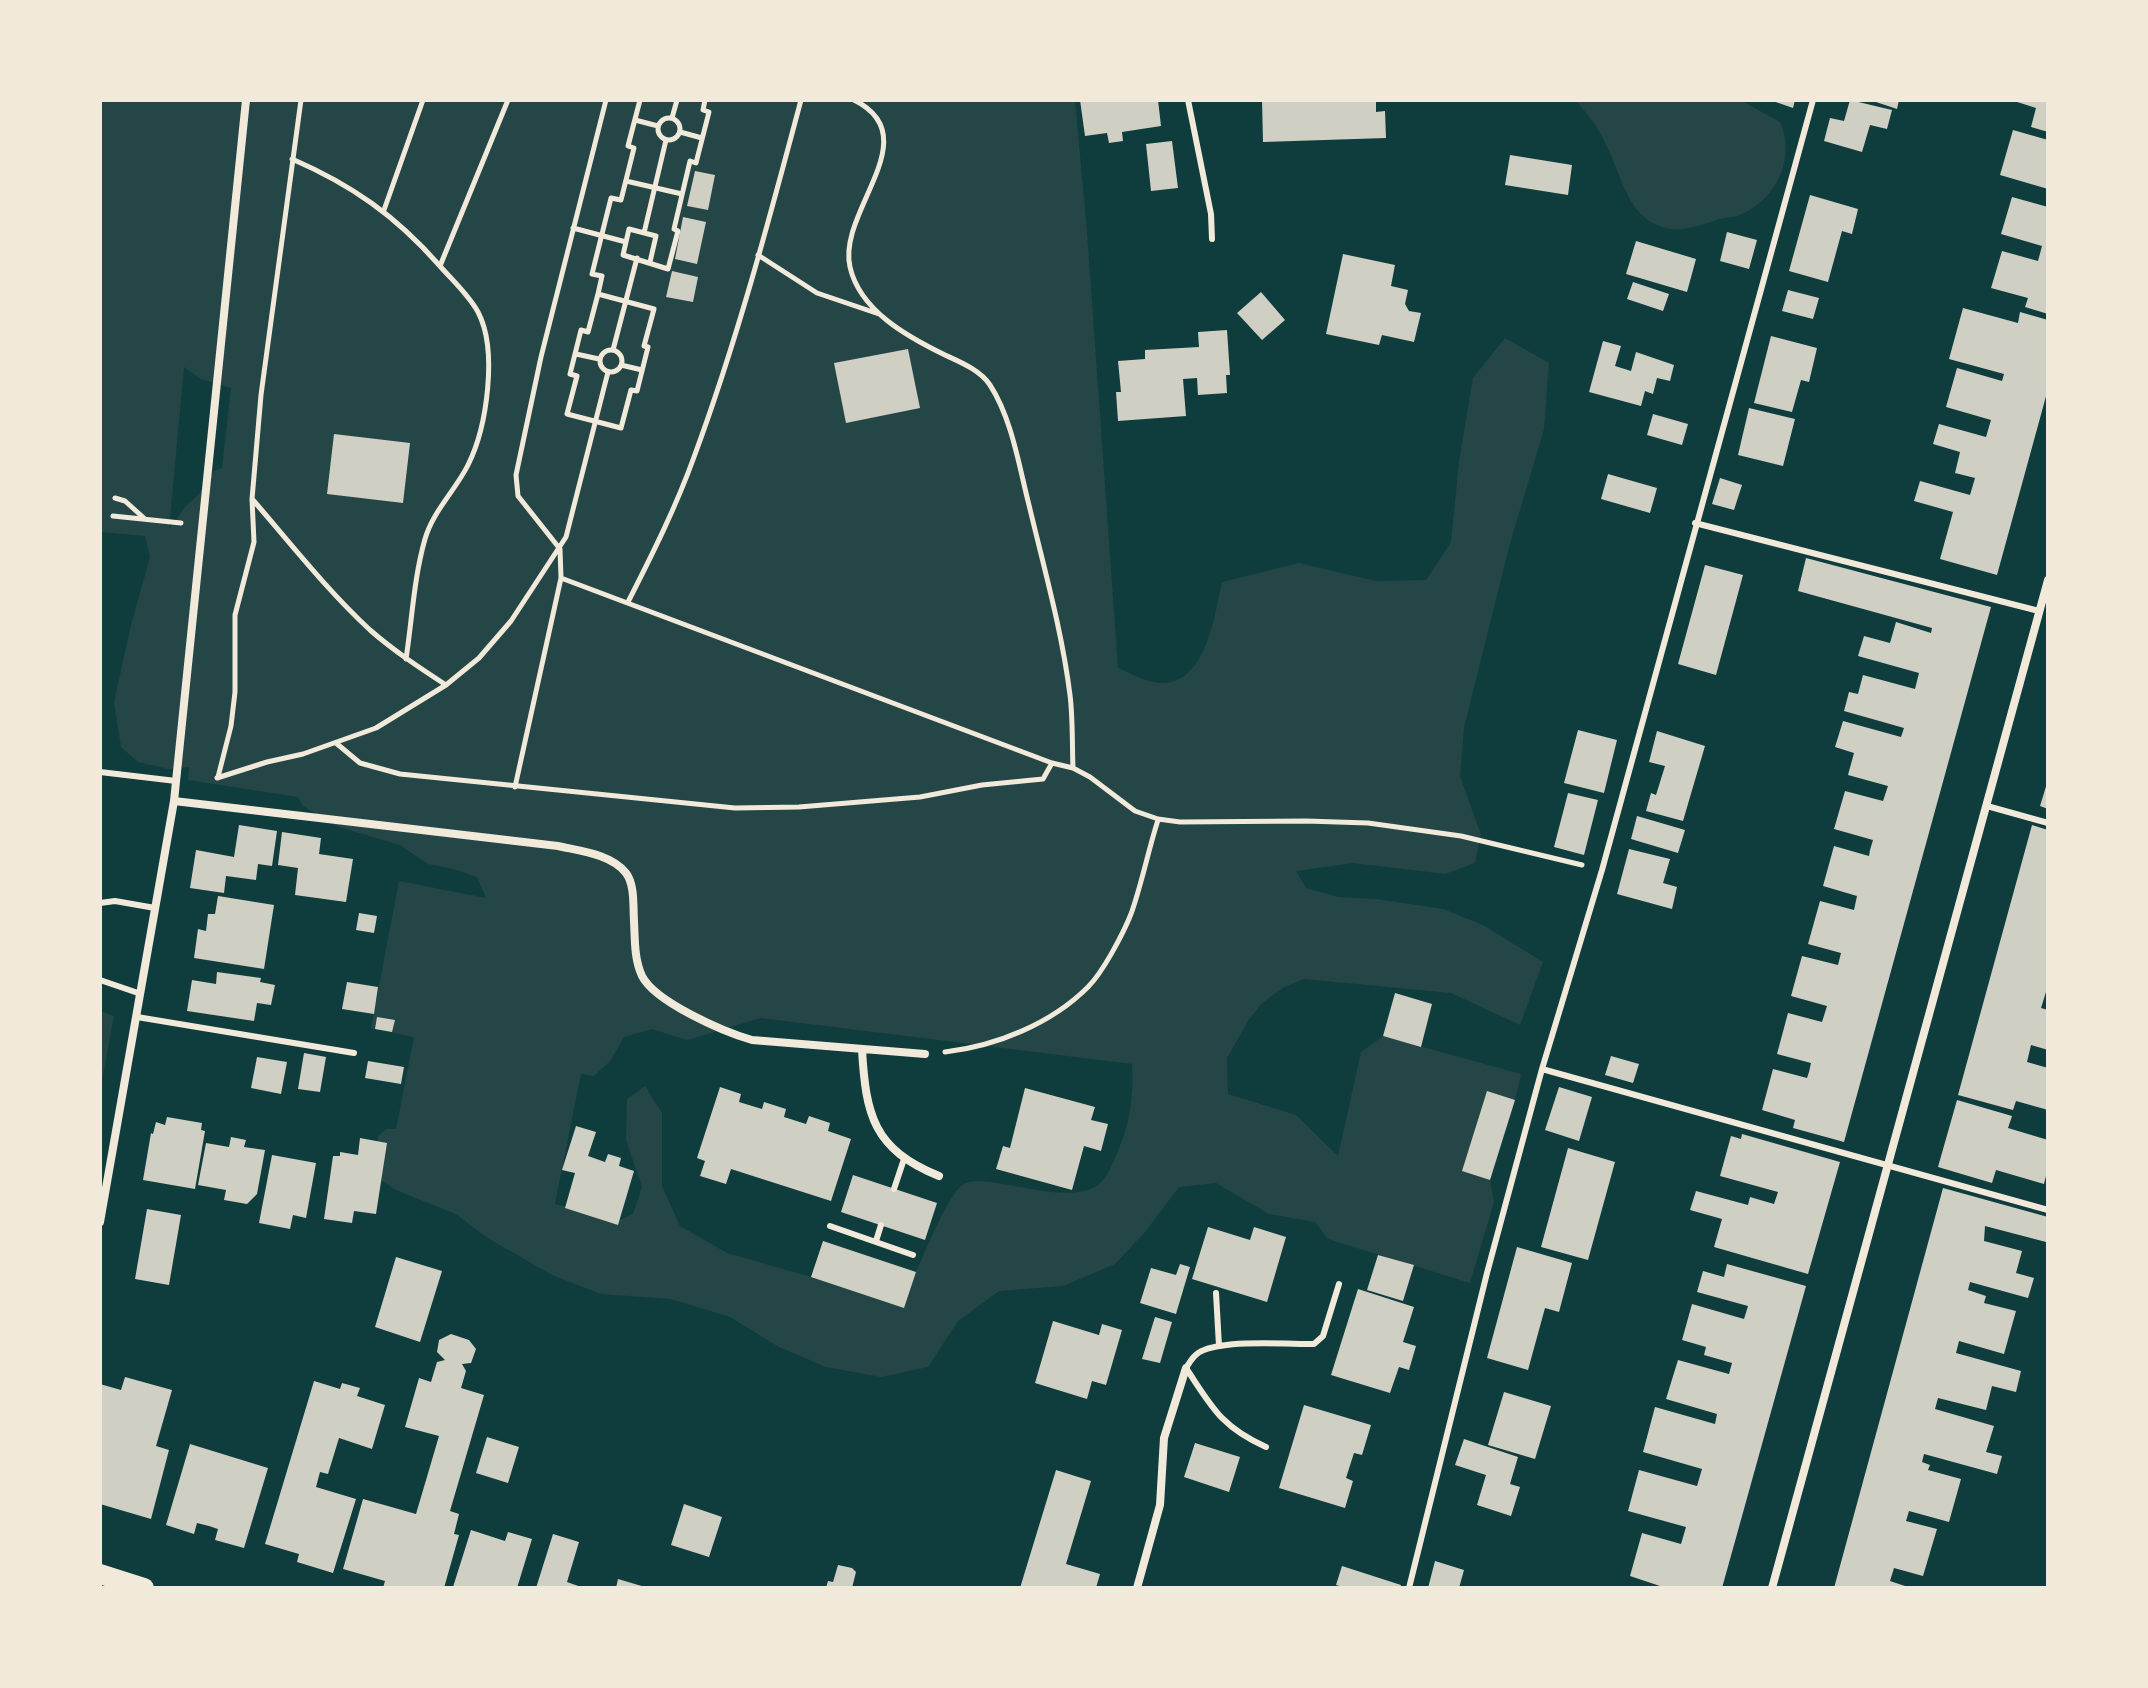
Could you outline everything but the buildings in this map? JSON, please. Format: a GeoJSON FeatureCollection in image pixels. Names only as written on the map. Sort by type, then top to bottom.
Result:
{"type":"FeatureCollection","features":[{"type":"Feature","properties":{"kind":"main road"},"geometry":{"type":"LineString","coordinates":[[100,1574],[144,1588]]}},
{"type":"Feature","properties":{"kind":"street"},"geometry":{"type":"LineString","coordinates":[[100,1222],[174,801],[246,100]]}},
{"type":"Feature","properties":{"kind":"street"},"geometry":{"type":"LineString","coordinates":[[1772,1588],[2048,580]]}},
{"type":"Feature","properties":{"kind":"street"},"geometry":{"type":"LineString","coordinates":[[174,801],[558,846],[612,861],[627,874],[632,887],[636,961],[644,979],[665,998],[727,1033],[752,1040],[925,1054]]}},
{"type":"Feature","properties":{"kind":"street"},"geometry":{"type":"LineString","coordinates":[[862,1050],[864,1084],[871,1115],[885,1142],[904,1159],[939,1176]]}},
{"type":"Feature","properties":{"kind":"street"},"geometry":{"type":"LineString","coordinates":[[1137,1588],[1160,1505],[1164,1438],[1186,1368]]}},
{"type":"Feature","properties":{"kind":"lane"},"geometry":{"type":"LineString","coordinates":[[1188,100],[1211,214],[1212,239]]}},
{"type":"Feature","properties":{"kind":"lane"},"geometry":{"type":"LineString","coordinates":[[1409,1588],[1483,1288],[1542,1069],[1602,870],[1813,100]]}},
{"type":"Feature","properties":{"kind":"lane"},"geometry":{"type":"LineString","coordinates":[[1695,523],[2039,611]]}},
{"type":"Feature","properties":{"kind":"lane"},"geometry":{"type":"LineString","coordinates":[[100,772],[176,781]]}},
{"type":"Feature","properties":{"kind":"lane"},"geometry":{"type":"LineString","coordinates":[[1987,806],[2048,823]]}},
{"type":"Feature","properties":{"kind":"lane"},"geometry":{"type":"LineString","coordinates":[[100,903],[115,901],[155,908]]}},
{"type":"Feature","properties":{"kind":"lane"},"geometry":{"type":"LineString","coordinates":[[100,980],[141,994]]}},
{"type":"Feature","properties":{"kind":"lane"},"geometry":{"type":"LineString","coordinates":[[137,1017],[354,1053]]}},
{"type":"Feature","properties":{"kind":"lane"},"geometry":{"type":"LineString","coordinates":[[1542,1069],[2048,1210]]}},
{"type":"Feature","properties":{"kind":"lane"},"geometry":{"type":"LineString","coordinates":[[894,1189],[904,1159]]}},
{"type":"Feature","properties":{"kind":"lane"},"geometry":{"type":"LineString","coordinates":[[876,1241],[881,1225]]}},
{"type":"Feature","properties":{"kind":"lane"},"geometry":{"type":"LineString","coordinates":[[830,1226],[913,1255]]}},
{"type":"Feature","properties":{"kind":"lane"},"geometry":{"type":"LineString","coordinates":[[1266,1447],[1227,1426],[1186,1368],[1192,1357],[1219,1346],[1314,1344],[1323,1336],[1339,1284]]}},
{"type":"Feature","properties":{"kind":"lane"},"geometry":{"type":"LineString","coordinates":[[1216,1293],[1219,1346]]}},
{"type":"Feature","properties":{"kind":"path"},"geometry":{"type":"LineString","coordinates":[[218,777],[231,726],[235,692],[235,615],[254,542],[252,499],[261,395],[301,100]]}},
{"type":"Feature","properties":{"kind":"path"},"geometry":{"type":"LineString","coordinates":[[384,210],[423,100]]}},
{"type":"Feature","properties":{"kind":"path"},"geometry":{"type":"LineString","coordinates":[[440,266],[508,100]]}},
{"type":"Feature","properties":{"kind":"path"},"geometry":{"type":"LineString","coordinates":[[515,787],[561,578],[560,549],[518,496],[516,475],[541,357],[606,100]]}},
{"type":"Feature","properties":{"kind":"path"},"geometry":{"type":"LineString","coordinates":[[598,294],[654,309],[637,391],[631,390],[621,428],[567,414],[577,376],[570,374],[581,330],[588,332],[602,276],[592,274],[611,198],[621,200],[634,148],[628,146],[640,100]]}},
{"type":"Feature","properties":{"kind":"path"},"geometry":{"type":"LineString","coordinates":[[672,118],[677,100]]}},
{"type":"Feature","properties":{"kind":"path"},"geometry":{"type":"LineString","coordinates":[[650,262],[656,236],[629,229],[623,255],[668,269],[690,161],[696,163],[709,112],[703,110],[705,100]]}},
{"type":"Feature","properties":{"kind":"path"},"geometry":{"type":"LineString","coordinates":[[628,602],[693,459],[739,322],[801,100]]}},
{"type":"Feature","properties":{"kind":"path"},"geometry":{"type":"LineString","coordinates":[[854,100],[875,113],[881,121],[884,145],[877,174],[856,217],[849,241],[850,267],[860,292],[879,314],[911,338],[970,367],[988,382],[999,404],[1014,445],[1062,652],[1070,695],[1073,768]]}},
{"type":"Feature","properties":{"kind":"path"},"geometry":{"type":"LineString","coordinates":[[665,118],[672,118],[680,124],[680,132],[677,138],[666,140],[658,126],[665,118]]}},
{"type":"Feature","properties":{"kind":"path"},"geometry":{"type":"LineString","coordinates":[[635,120],[658,126]]}},
{"type":"Feature","properties":{"kind":"path"},"geometry":{"type":"LineString","coordinates":[[680,132],[702,138]]}},
{"type":"Feature","properties":{"kind":"path"},"geometry":{"type":"LineString","coordinates":[[644,233],[666,140]]}},
{"type":"Feature","properties":{"kind":"path"},"geometry":{"type":"LineString","coordinates":[[292,159],[333,177],[384,210],[440,266],[476,309],[487,333],[489,394],[469,463],[438,510],[425,538],[406,659]]}},
{"type":"Feature","properties":{"kind":"path"},"geometry":{"type":"LineString","coordinates":[[626,181],[682,194]]}},
{"type":"Feature","properties":{"kind":"path"},"geometry":{"type":"LineString","coordinates":[[573,228],[626,242]]}},
{"type":"Feature","properties":{"kind":"path"},"geometry":{"type":"LineString","coordinates":[[758,255],[817,293],[879,314]]}},
{"type":"Feature","properties":{"kind":"path"},"geometry":{"type":"LineString","coordinates":[[613,350],[637,258]]}},
{"type":"Feature","properties":{"kind":"path"},"geometry":{"type":"LineString","coordinates":[[613,350],[621,357],[621,365],[617,371],[608,372],[600,367],[599,359],[606,351],[613,350]]}},
{"type":"Feature","properties":{"kind":"path"},"geometry":{"type":"LineString","coordinates":[[576,354],[599,359]]}},
{"type":"Feature","properties":{"kind":"path"},"geometry":{"type":"LineString","coordinates":[[621,365],[642,370]]}},
{"type":"Feature","properties":{"kind":"path"},"geometry":{"type":"LineString","coordinates":[[174,801],[218,777],[336,743],[376,728],[446,685],[479,658],[511,621],[560,549],[571,523],[608,372]]}},
{"type":"Feature","properties":{"kind":"path"},"geometry":{"type":"LineString","coordinates":[[115,498],[125,501],[145,519]]}},
{"type":"Feature","properties":{"kind":"path"},"geometry":{"type":"LineString","coordinates":[[252,499],[337,597],[406,659],[446,685]]}},
{"type":"Feature","properties":{"kind":"path"},"geometry":{"type":"LineString","coordinates":[[113,516],[202,525]]}},
{"type":"Feature","properties":{"kind":"path"},"geometry":{"type":"LineString","coordinates":[[561,578],[1052,763],[1073,768],[1135,811],[1158,819],[1180,822],[1368,823],[1461,836],[1602,870]]}},
{"type":"Feature","properties":{"kind":"path"},"geometry":{"type":"LineString","coordinates":[[336,743],[360,763],[400,774],[735,808],[799,807],[920,797],[982,785],[1043,779],[1052,763]]}},
{"type":"Feature","properties":{"kind":"path"},"geometry":{"type":"LineString","coordinates":[[925,1054],[1005,1039],[1050,1015],[1088,987],[1130,915],[1158,819]]}},
{"type":"Feature","properties":{"kind":"shaded area"},"geometry":{"type":"Polygon","coordinates":[[[100,100],[1075,100],[1118,668],[1159,683],[1179,679],[1191,670],[1207,643],[1222,582],[1299,563],[1376,581],[1426,580],[1451,542],[1459,462],[1473,378],[1505,338],[1549,363],[1544,429],[1509,547],[1464,728],[1460,776],[1481,835],[1475,863],[1445,874],[1353,863],[1296,871],[1306,888],[1338,897],[1443,909],[1483,925],[1543,962],[1520,1025],[1451,993],[1304,979],[1284,987],[1261,1004],[1227,1058],[1228,1094],[1296,1115],[1338,1156],[1361,1052],[1383,1036],[1521,1074],[1515,1100],[1487,1092],[1463,1171],[1490,1180],[1494,1202],[1470,1283],[1328,1239],[1315,1222],[1269,1214],[1216,1183],[1179,1187],[1145,1232],[1115,1264],[1063,1286],[999,1291],[958,1321],[928,1367],[881,1377],[826,1367],[779,1347],[730,1317],[671,1299],[601,1294],[552,1275],[486,1237],[456,1214],[396,1190],[381,1180],[374,1163],[378,1136],[386,1129],[396,1129],[414,1037],[371,1028],[399,881],[486,898],[477,877],[428,864],[400,845],[336,826],[303,806],[298,797],[188,780],[189,767],[168,769],[138,762],[121,747],[114,702],[150,557],[145,536],[100,532],[100,100]],[[184,367],[169,529],[214,471],[222,468],[231,388],[201,379],[184,367]],[[761,1018],[687,1040],[652,1029],[624,1037],[610,1061],[594,1076],[581,1074],[555,1204],[620,1220],[633,1214],[642,1187],[626,1140],[627,1099],[645,1086],[662,1113],[662,1186],[680,1226],[727,1253],[811,1277],[916,1272],[943,1214],[961,1186],[986,1182],[1065,1193],[1083,1191],[1098,1185],[1104,1178],[1114,1161],[1128,1121],[1132,1099],[1132,1064],[761,1018]]]}},
{"type":"Feature","properties":{"kind":"shaded area"},"geometry":{"type":"Polygon","coordinates":[[[1575,100],[1740,100],[1780,122],[1786,149],[1780,175],[1765,198],[1739,215],[1683,229],[1665,228],[1648,220],[1634,206],[1602,137],[1575,100]]]}},
{"type":"Feature","properties":{"kind":"shaded area"},"geometry":{"type":"Polygon","coordinates":[[[100,1011],[114,1016],[100,1091],[100,1011]]]}}]}
